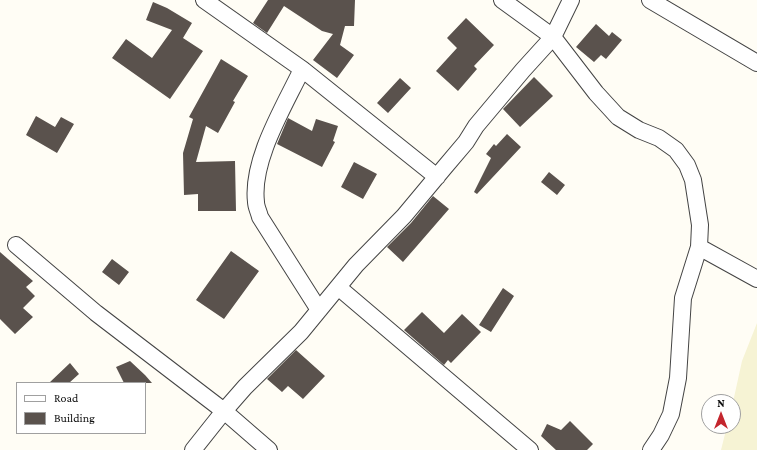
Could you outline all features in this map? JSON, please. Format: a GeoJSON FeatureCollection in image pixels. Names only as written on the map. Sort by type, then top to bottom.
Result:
{"type":"FeatureCollection","features":[{"type":"Feature","properties":{"kind":"street"},"geometry":{"type":"LineString","coordinates":[[204,0],[302,69],[437,177]]}},
{"type":"Feature","properties":{"kind":"street"},"geometry":{"type":"LineString","coordinates":[[502,0],[553,37],[596,93],[618,117],[639,130],[659,138],[676,150],[687,165],[693,180],[700,225],[699,247],[684,298],[678,378],[671,414],[661,435],[650,450]]}},
{"type":"Feature","properties":{"kind":"street"},"geometry":{"type":"LineString","coordinates":[[193,450],[245,387],[301,332],[356,265],[404,216],[437,177],[466,142],[476,126],[553,37],[571,0]]}},
{"type":"Feature","properties":{"kind":"street"},"geometry":{"type":"LineString","coordinates":[[650,0],[757,64]]}},
{"type":"Feature","properties":{"kind":"street"},"geometry":{"type":"LineString","coordinates":[[302,69],[263,149],[257,180],[256,202],[260,217],[319,310]]}},
{"type":"Feature","properties":{"kind":"street"},"geometry":{"type":"LineString","coordinates":[[16,245],[96,313],[224,411],[269,450]]}},
{"type":"Feature","properties":{"kind":"street"},"geometry":{"type":"LineString","coordinates":[[699,247],[757,279]]}},
{"type":"Feature","properties":{"kind":"street"},"geometry":{"type":"LineString","coordinates":[[338,287],[530,450]]}},
{"type":"Feature","properties":{"kind":"shaded area"},"geometry":{"type":"Polygon","coordinates":[[[757,323],[757,450],[721,450],[725,434],[741,434],[741,394],[735,394],[742,361],[757,323]]]}},
{"type":"Feature","properties":{"kind":"building"},"geometry":{"type":"Polygon","coordinates":[[[268,0],[355,0],[354,26],[345,26],[340,45],[354,55],[337,78],[313,60],[333,34],[322,31],[284,6],[267,33],[253,23],[268,0]]]}},
{"type":"Feature","properties":{"kind":"building"},"geometry":{"type":"Polygon","coordinates":[[[153,2],[167,8],[192,23],[183,38],[203,51],[170,99],[112,58],[126,39],[152,58],[172,30],[146,20],[153,2]]]}},
{"type":"Feature","properties":{"kind":"building"},"geometry":{"type":"Polygon","coordinates":[[[466,18],[494,45],[474,66],[477,69],[458,91],[436,71],[457,48],[447,38],[466,18]]]}},
{"type":"Feature","properties":{"kind":"building"},"geometry":{"type":"Polygon","coordinates":[[[596,24],[609,36],[612,32],[622,40],[606,59],[601,55],[594,62],[576,47],[596,24]]]}},
{"type":"Feature","properties":{"kind":"building"},"geometry":{"type":"Polygon","coordinates":[[[221,59],[248,76],[233,101],[235,102],[218,133],[206,126],[196,162],[235,161],[236,211],[198,211],[198,194],[184,195],[183,153],[193,119],[189,117],[221,59]]]}},
{"type":"Feature","properties":{"kind":"building"},"geometry":{"type":"Polygon","coordinates":[[[534,77],[553,96],[520,127],[503,109],[534,77]]]}},
{"type":"Feature","properties":{"kind":"building"},"geometry":{"type":"Polygon","coordinates":[[[400,78],[411,88],[388,113],[377,103],[400,78]]]}},
{"type":"Feature","properties":{"kind":"building"},"geometry":{"type":"Polygon","coordinates":[[[36,116],[55,127],[61,117],[74,124],[57,153],[26,135],[36,116]]]}},
{"type":"Feature","properties":{"kind":"building"},"geometry":{"type":"Polygon","coordinates":[[[288,118],[312,131],[316,119],[338,126],[333,141],[335,142],[322,167],[277,144],[288,118]]]}},
{"type":"Feature","properties":{"kind":"building"},"geometry":{"type":"Polygon","coordinates":[[[507,134],[521,147],[477,194],[474,192],[491,158],[486,154],[494,144],[496,146],[507,134]]]}},
{"type":"Feature","properties":{"kind":"building"},"geometry":{"type":"Polygon","coordinates":[[[354,162],[377,174],[363,199],[341,187],[354,162]]]}},
{"type":"Feature","properties":{"kind":"building"},"geometry":{"type":"Polygon","coordinates":[[[549,172],[565,185],[557,195],[541,182],[549,172]]]}},
{"type":"Feature","properties":{"kind":"building"},"geometry":{"type":"Polygon","coordinates":[[[433,196],[449,209],[403,262],[387,247],[411,223],[433,196]]]}},
{"type":"Feature","properties":{"kind":"building"},"geometry":{"type":"Polygon","coordinates":[[[231,251],[259,271],[224,319],[196,300],[231,251]]]}},
{"type":"Feature","properties":{"kind":"building"},"geometry":{"type":"Polygon","coordinates":[[[0,252],[33,281],[26,287],[35,296],[23,308],[33,317],[15,334],[0,319],[0,252]]]}},
{"type":"Feature","properties":{"kind":"building"},"geometry":{"type":"Polygon","coordinates":[[[112,259],[129,272],[119,285],[102,272],[112,259]]]}},
{"type":"Feature","properties":{"kind":"building"},"geometry":{"type":"Polygon","coordinates":[[[503,288],[514,296],[491,332],[479,325],[503,288]]]}},
{"type":"Feature","properties":{"kind":"building"},"geometry":{"type":"Polygon","coordinates":[[[422,312],[444,333],[462,314],[481,332],[451,363],[448,360],[444,365],[404,330],[422,312]]]}},
{"type":"Feature","properties":{"kind":"building"},"geometry":{"type":"Polygon","coordinates":[[[296,350],[325,376],[303,399],[288,386],[282,392],[267,379],[296,350]]]}},
{"type":"Feature","properties":{"kind":"building"},"geometry":{"type":"Polygon","coordinates":[[[130,361],[152,383],[124,382],[116,367],[130,361]]]}},
{"type":"Feature","properties":{"kind":"building"},"geometry":{"type":"Polygon","coordinates":[[[70,363],[79,374],[70,382],[50,382],[70,363]]]}},
{"type":"Feature","properties":{"kind":"building"},"geometry":{"type":"Polygon","coordinates":[[[570,421],[593,444],[587,450],[556,450],[541,436],[547,424],[561,430],[570,421]]]}}]}
